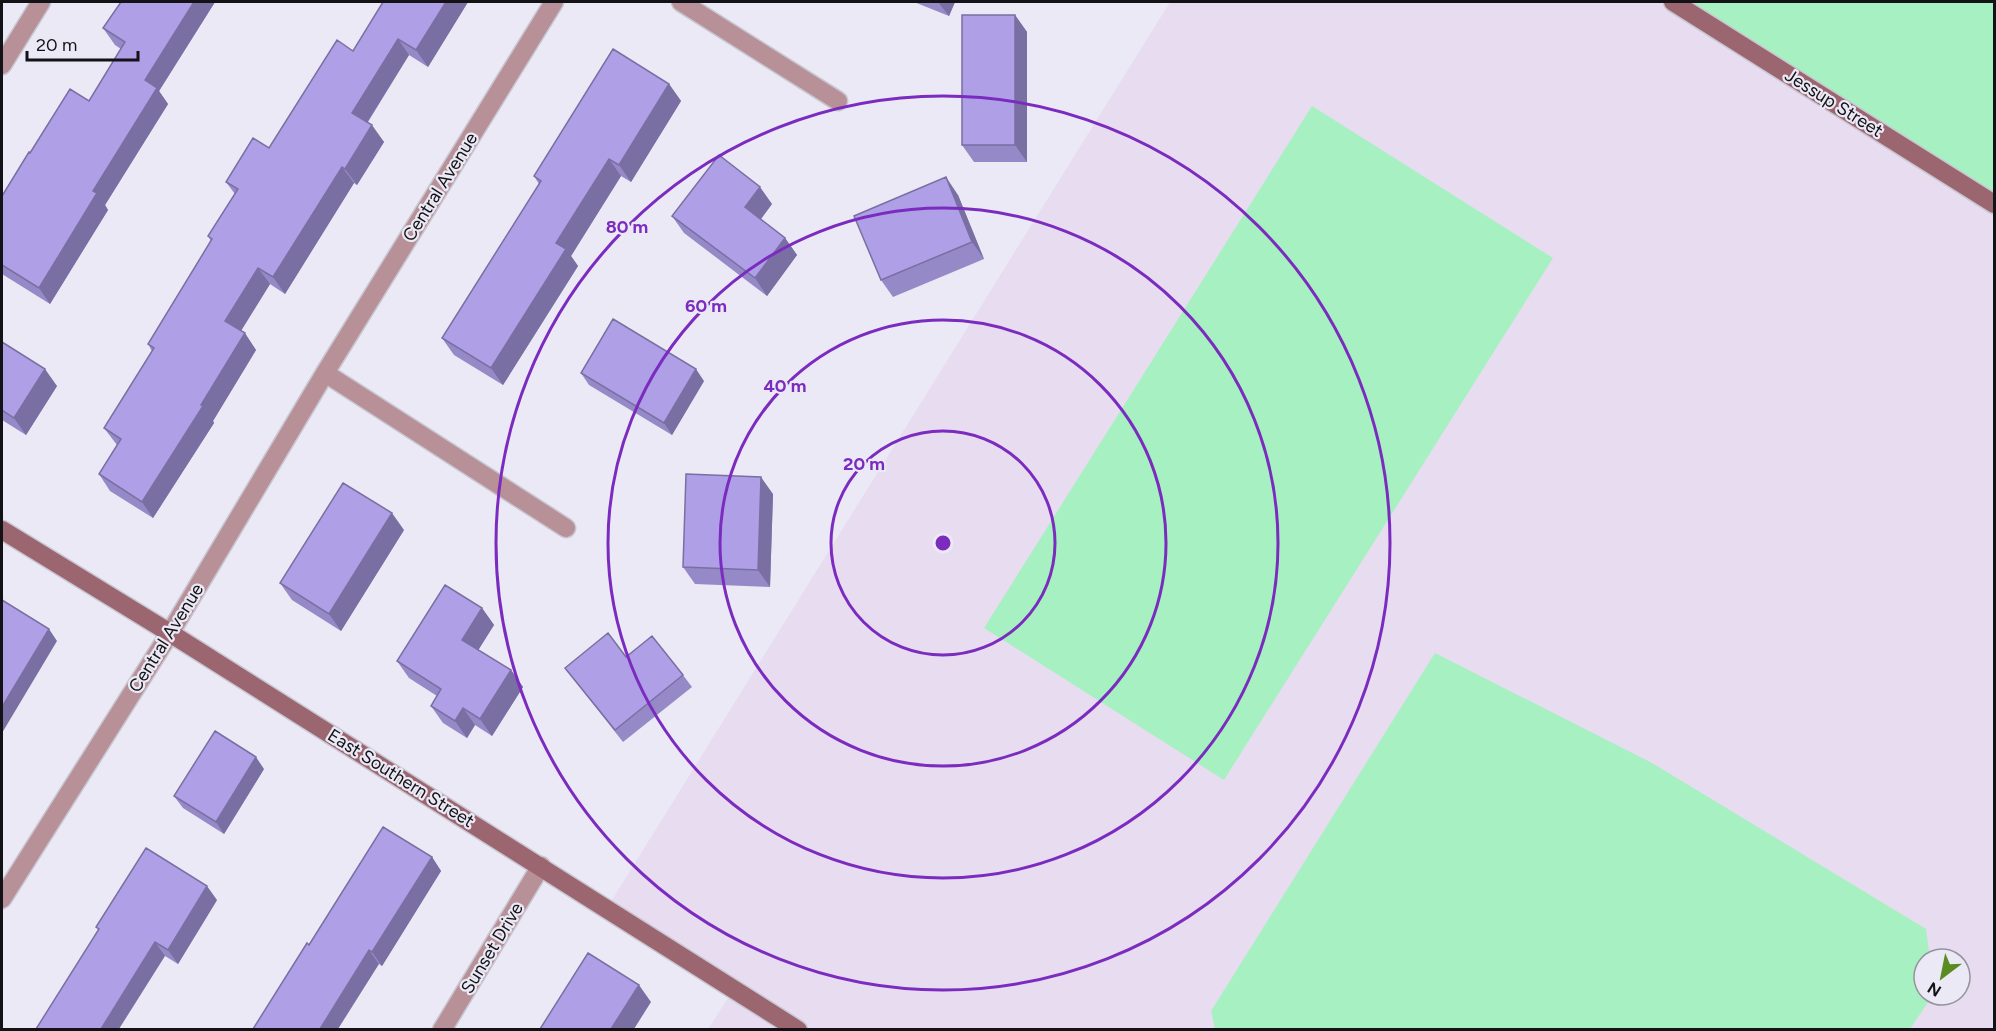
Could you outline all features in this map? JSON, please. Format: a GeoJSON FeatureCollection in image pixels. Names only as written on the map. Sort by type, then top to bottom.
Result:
{"type":"FeatureCollection","features":[{"type":"Feature","properties":{"kind":"street"},"geometry":{"type":"LineString","coordinates":[[2,65],[41,2]]}},
{"type":"Feature","properties":{"kind":"street","name":"Central Avenue"},"geometry":{"type":"LineString","coordinates":[[2,899],[170,633],[325,373],[554,2]]}},
{"type":"Feature","properties":{"kind":"street"},"geometry":{"type":"LineString","coordinates":[[681,2],[838,101]]}},
{"type":"Feature","properties":{"kind":"street","name":"Jessup Street"},"geometry":{"type":"LineString","coordinates":[[1673,2],[1995,204]]}},
{"type":"Feature","properties":{"kind":"street"},"geometry":{"type":"LineString","coordinates":[[325,373],[566,528]]}},
{"type":"Feature","properties":{"kind":"street","name":"East Southern Street"},"geometry":{"type":"LineString","coordinates":[[2,530],[170,633],[798,1029]]}},
{"type":"Feature","properties":{"kind":"street","name":"Sunset Drive"},"geometry":{"type":"LineString","coordinates":[[442,1029],[541,866]]}},
{"type":"Feature","properties":{"kind":"shaded area"},"geometry":{"type":"Polygon","coordinates":[[[1170,2],[1673,2],[1994,204],[1994,1029],[708,1029],[734,989],[607,908],[1170,2]]]}},
{"type":"Feature","properties":{"kind":"green space"},"geometry":{"type":"Polygon","coordinates":[[[1673,2],[1994,2],[1994,204],[1673,2]]]}},
{"type":"Feature","properties":{"kind":"green space"},"geometry":{"type":"Polygon","coordinates":[[[1312,106],[1553,258],[1224,780],[984,628],[1312,106]]]}},
{"type":"Feature","properties":{"kind":"green space"},"geometry":{"type":"Polygon","coordinates":[[[1435,653],[1652,763],[1926,929],[1928,947],[1912,947],[1912,1007],[1925,1007],[1910,1029],[1215,1029],[1211,1011],[1435,653]]]}},
{"type":"Feature","properties":{"kind":"building"},"geometry":{"type":"Polygon","coordinates":[[[121,2],[194,2],[145,80],[157,88],[93,191],[97,193],[39,288],[2,265],[2,196],[70,89],[89,101],[125,42],[103,28],[121,2]]]}},
{"type":"Feature","properties":{"kind":"building"},"geometry":{"type":"Polygon","coordinates":[[[383,2],[446,2],[416,50],[398,39],[352,113],[372,125],[345,169],[342,167],[273,277],[258,268],[225,321],[245,333],[201,405],[203,406],[142,502],[99,474],[121,439],[104,428],[154,348],[148,344],[212,239],[208,236],[238,189],[226,182],[253,138],[269,148],[337,40],[353,51],[383,2]]]}},
{"type":"Feature","properties":{"kind":"building"},"geometry":{"type":"Polygon","coordinates":[[[962,15],[1015,15],[1015,145],[962,145],[962,15]]]}},
{"type":"Feature","properties":{"kind":"building"},"geometry":{"type":"Polygon","coordinates":[[[613,49],[669,84],[619,165],[609,159],[556,243],[566,249],[491,368],[442,338],[541,181],[534,176],[613,49]]]}},
{"type":"Feature","properties":{"kind":"building"},"geometry":{"type":"Polygon","coordinates":[[[719,155],[760,187],[745,207],[785,238],[755,278],[672,216],[719,155]]]}},
{"type":"Feature","properties":{"kind":"building"},"geometry":{"type":"Polygon","coordinates":[[[946,177],[972,242],[881,280],[854,216],[946,177]]]}},
{"type":"Feature","properties":{"kind":"building"},"geometry":{"type":"Polygon","coordinates":[[[613,319],[696,369],[664,423],[581,373],[613,319]]]}},
{"type":"Feature","properties":{"kind":"building"},"geometry":{"type":"Polygon","coordinates":[[[2,342],[45,369],[14,418],[2,410],[2,342]]]}},
{"type":"Feature","properties":{"kind":"building"},"geometry":{"type":"Polygon","coordinates":[[[686,474],[761,477],[758,570],[683,567],[686,474]]]}},
{"type":"Feature","properties":{"kind":"building"},"geometry":{"type":"Polygon","coordinates":[[[343,483],[392,513],[329,614],[280,583],[343,483]]]}},
{"type":"Feature","properties":{"kind":"building"},"geometry":{"type":"Polygon","coordinates":[[[445,585],[482,608],[462,640],[511,670],[480,719],[463,708],[455,721],[431,706],[441,689],[397,661],[445,585]]]}},
{"type":"Feature","properties":{"kind":"building"},"geometry":{"type":"Polygon","coordinates":[[[2,600],[49,629],[2,707],[2,600]]]}},
{"type":"Feature","properties":{"kind":"building"},"geometry":{"type":"Polygon","coordinates":[[[608,633],[626,657],[652,636],[683,675],[615,730],[565,668],[608,633]]]}},
{"type":"Feature","properties":{"kind":"building"},"geometry":{"type":"Polygon","coordinates":[[[215,731],[256,757],[216,822],[174,796],[215,731]]]}},
{"type":"Feature","properties":{"kind":"building"},"geometry":{"type":"Polygon","coordinates":[[[383,827],[432,857],[372,952],[369,950],[320,1029],[253,1029],[307,943],[309,945],[383,827]]]}},
{"type":"Feature","properties":{"kind":"building"},"geometry":{"type":"Polygon","coordinates":[[[146,848],[207,886],[168,950],[155,942],[101,1029],[36,1029],[99,929],[96,927],[146,848]]]}},
{"type":"Feature","properties":{"kind":"building"},"geometry":{"type":"Polygon","coordinates":[[[588,953],[639,985],[611,1029],[540,1029],[588,953]]]}}]}
